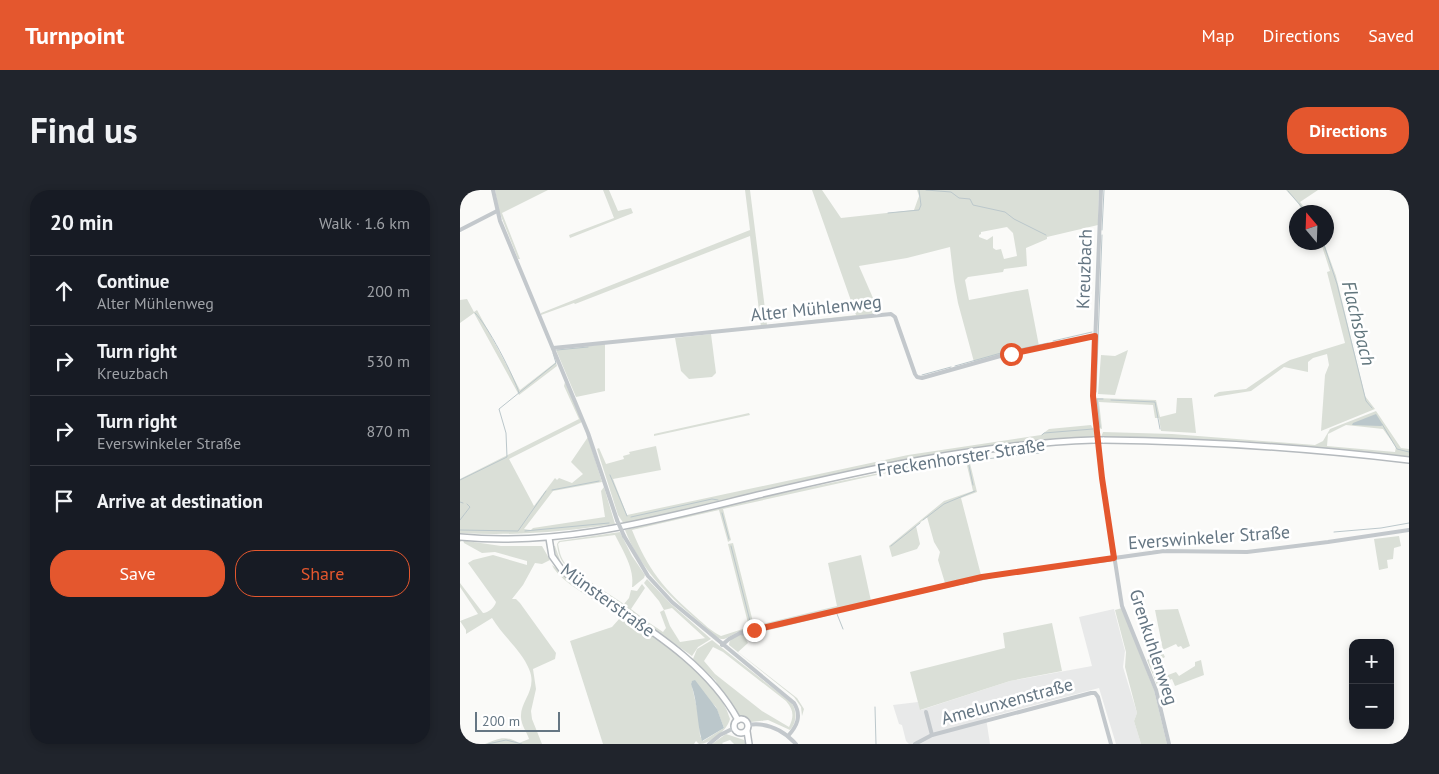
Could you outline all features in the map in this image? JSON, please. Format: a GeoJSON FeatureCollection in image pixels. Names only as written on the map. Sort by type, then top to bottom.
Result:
{"type":"FeatureCollection","features":[{"type":"Feature","properties":{"kind":"main road","name":"Freckenhorster Straße"},"geometry":{"type":"LineString","coordinates":[[549,538],[625,527],[832,478],[965,452],[1023,444],[1094,440],[1178,442],[1282,448],[1409,460]]}},
{"type":"Feature","properties":{"kind":"main road"},"geometry":{"type":"LineString","coordinates":[[460,537],[492,540],[549,538]]}},
{"type":"Feature","properties":{"kind":"main road","name":"Münsterstraße"},"geometry":{"type":"LineString","coordinates":[[549,538],[552,556],[562,570],[691,662],[717,689],[738,720]]}},
{"type":"Feature","properties":{"kind":"main road"},"geometry":{"type":"LineString","coordinates":[[745,730],[737,732],[734,728],[734,723],[738,720],[744,720],[749,744]]}},
{"type":"Feature","properties":{"kind":"street"},"geometry":{"type":"LineString","coordinates":[[493,190],[497,212],[594,448],[624,536],[643,568],[658,588],[722,645],[794,703],[798,711],[798,722],[788,736]]}},
{"type":"Feature","properties":{"kind":"street","name":"Kreuzbach"},"geometry":{"type":"LineString","coordinates":[[1101,190],[1093,396],[1102,478],[1114,558]]}},
{"type":"Feature","properties":{"kind":"street"},"geometry":{"type":"LineString","coordinates":[[460,230],[497,212]]}},
{"type":"Feature","properties":{"kind":"street","name":"Alter Mühlenweg"},"geometry":{"type":"LineString","coordinates":[[553,348],[891,314],[895,317],[915,374],[917,377],[922,378],[1011,354],[1095,336]]}},
{"type":"Feature","properties":{"kind":"street","name":"Everswinkeler Straße"},"geometry":{"type":"LineString","coordinates":[[722,645],[740,633],[993,575],[1170,550],[1225,553],[1248,552],[1409,530]]}},
{"type":"Feature","properties":{"kind":"street","name":"Grenkuhlenweg"},"geometry":{"type":"LineString","coordinates":[[1114,558],[1122,606],[1156,690],[1169,744]]}},
{"type":"Feature","properties":{"kind":"street","name":"Amelunxenstraße"},"geometry":{"type":"LineString","coordinates":[[915,744],[932,735],[1095,693],[1098,697],[1111,744]]}},
{"type":"Feature","properties":{"kind":"street","name":"Amelunxenstraße"},"geometry":{"type":"LineString","coordinates":[[926,712],[932,735]]}},
{"type":"Feature","properties":{"kind":"street"},"geometry":{"type":"LineString","coordinates":[[745,730],[756,724],[772,727],[788,736],[796,744]]}},
{"type":"Feature","properties":{"kind":"street"},"geometry":{"type":"LineString","coordinates":[[709,744],[720,735],[734,728]]}},
{"type":"Feature","properties":{"kind":"shaded area"},"geometry":{"type":"Polygon","coordinates":[[[495,190],[548,190],[502,213],[520,259],[518,259],[499,211],[495,190]]]}},
{"type":"Feature","properties":{"kind":"shaded area"},"geometry":{"type":"Polygon","coordinates":[[[603,190],[609,190],[618,211],[631,208],[633,213],[570,238],[569,235],[614,218],[603,190]]]}},
{"type":"Feature","properties":{"kind":"shaded area"},"geometry":{"type":"Polygon","coordinates":[[[745,190],[750,190],[767,325],[856,315],[812,190],[822,190],[841,218],[914,210],[919,196],[917,190],[1099,190],[1098,225],[1047,237],[1047,239],[1026,248],[1027,266],[968,277],[965,280],[969,300],[1028,289],[1039,346],[974,362],[958,303],[950,247],[907,258],[859,266],[880,314],[761,327],[750,236],[575,304],[541,315],[541,313],[750,230],[745,190]],[[1007,227],[981,232],[979,237],[987,240],[993,236],[993,248],[996,250],[1001,249],[1004,259],[1017,256],[1013,233],[1007,227]]]}},
{"type":"Feature","properties":{"kind":"shaded area"},"geometry":{"type":"Polygon","coordinates":[[[1286,190],[1318,190],[1300,202],[1302,205],[1286,190]]]}},
{"type":"Feature","properties":{"kind":"shaded area"},"geometry":{"type":"Polygon","coordinates":[[[1323,250],[1327,250],[1336,276],[1365,396],[1375,409],[1321,431],[1325,375],[1329,365],[1327,354],[1313,358],[1308,362],[1308,372],[1284,367],[1251,391],[1214,397],[1219,392],[1246,389],[1290,360],[1345,343],[1327,272],[1330,271],[1323,250]]]}},
{"type":"Feature","properties":{"kind":"shaded area"},"geometry":{"type":"Polygon","coordinates":[[[467,299],[474,312],[477,310],[520,390],[556,362],[557,366],[519,395],[474,313],[460,323],[460,300],[467,299]]]}},
{"type":"Feature","properties":{"kind":"shaded area"},"geometry":{"type":"Polygon","coordinates":[[[711,334],[716,373],[712,377],[689,379],[681,371],[675,338],[711,334]]]}},
{"type":"Feature","properties":{"kind":"shaded area"},"geometry":{"type":"Polygon","coordinates":[[[605,344],[605,391],[576,397],[556,350],[605,344]]]}},
{"type":"Feature","properties":{"kind":"shaded area"},"geometry":{"type":"Polygon","coordinates":[[[1128,350],[1115,395],[1098,394],[1101,355],[1115,356],[1128,350]]]}},
{"type":"Feature","properties":{"kind":"shaded area"},"geometry":{"type":"Polygon","coordinates":[[[565,382],[582,422],[509,459],[534,506],[555,478],[572,483],[583,474],[571,462],[588,437],[602,482],[553,491],[524,529],[531,530],[533,528],[605,517],[601,491],[604,487],[615,524],[538,533],[460,533],[460,479],[579,419],[564,386],[565,382]]]}},
{"type":"Feature","properties":{"kind":"shaded area"},"geometry":{"type":"Polygon","coordinates":[[[1095,398],[1156,400],[1160,417],[1176,413],[1177,398],[1192,398],[1196,433],[1161,431],[1159,418],[1155,418],[1153,405],[1099,402],[1102,429],[1098,428],[1095,398]]]}},
{"type":"Feature","properties":{"kind":"shaded area"},"geometry":{"type":"Polygon","coordinates":[[[1376,411],[1401,448],[1409,449],[1409,458],[1230,442],[1101,437],[1103,432],[1172,434],[1315,445],[1323,441],[1330,429],[1376,411]],[[1346,425],[1328,434],[1327,446],[1395,452],[1396,447],[1383,429],[1346,425]]]}},
{"type":"Feature","properties":{"kind":"shaded area"},"geometry":{"type":"Polygon","coordinates":[[[749,413],[750,415],[654,436],[654,434],[749,413]]]}},
{"type":"Feature","properties":{"kind":"shaded area"},"geometry":{"type":"Polygon","coordinates":[[[1376,414],[1383,425],[1352,425],[1353,423],[1376,414]]]}},
{"type":"Feature","properties":{"kind":"shaded area"},"geometry":{"type":"Polygon","coordinates":[[[1091,425],[1095,432],[1095,437],[1034,440],[964,449],[760,492],[624,524],[618,515],[597,449],[599,448],[606,464],[624,459],[623,456],[630,454],[629,452],[656,446],[661,470],[613,479],[627,515],[908,455],[1041,435],[1049,429],[1091,425]]]}},
{"type":"Feature","properties":{"kind":"shaded area"},"geometry":{"type":"Polygon","coordinates":[[[968,455],[977,492],[961,498],[981,575],[945,583],[938,560],[940,552],[934,542],[927,517],[916,526],[920,544],[917,549],[892,557],[889,546],[944,501],[973,491],[965,457],[723,509],[731,540],[728,542],[719,510],[632,530],[644,557],[666,588],[705,625],[721,636],[749,627],[728,544],[733,543],[754,626],[837,606],[828,563],[861,555],[871,601],[738,632],[725,639],[718,638],[711,633],[668,594],[639,558],[625,530],[786,492],[968,455]]]}},
{"type":"Feature","properties":{"kind":"shaded area"},"geometry":{"type":"Polygon","coordinates":[[[620,532],[632,556],[645,575],[633,587],[630,567],[615,535],[560,542],[558,544],[559,551],[569,568],[624,604],[629,598],[631,590],[637,591],[642,584],[645,588],[631,609],[644,619],[642,621],[630,613],[623,605],[568,568],[561,560],[558,551],[557,544],[559,541],[620,532]]]}},
{"type":"Feature","properties":{"kind":"shaded area"},"geometry":{"type":"Polygon","coordinates":[[[1399,536],[1401,546],[1394,548],[1393,559],[1387,560],[1388,568],[1379,570],[1374,539],[1399,536]]]}},
{"type":"Feature","properties":{"kind":"shaded area"},"geometry":{"type":"Polygon","coordinates":[[[463,540],[501,546],[542,546],[550,560],[542,564],[535,563],[523,585],[512,599],[516,599],[520,603],[556,653],[555,659],[533,669],[536,689],[531,711],[532,719],[542,744],[485,744],[502,738],[519,743],[529,739],[522,723],[521,711],[530,689],[531,676],[522,656],[492,618],[466,634],[466,630],[460,621],[478,614],[460,587],[460,583],[483,613],[485,613],[493,608],[496,602],[468,563],[493,555],[527,565],[527,561],[495,552],[482,553],[464,543],[463,540]]]}},
{"type":"Feature","properties":{"kind":"shaded area"},"geometry":{"type":"Polygon","coordinates":[[[554,546],[561,563],[568,570],[620,605],[628,613],[568,573],[557,560],[554,546]]]}},
{"type":"Feature","properties":{"kind":"shaded area"},"geometry":{"type":"Polygon","coordinates":[[[552,565],[622,614],[620,618],[618,615],[582,592],[556,572],[552,565]]]}},
{"type":"Feature","properties":{"kind":"shaded area"},"geometry":{"type":"Polygon","coordinates":[[[647,579],[671,604],[711,639],[698,647],[692,656],[644,622],[645,620],[663,632],[666,628],[660,612],[664,610],[644,583],[647,579]],[[672,608],[664,610],[670,626],[680,642],[706,638],[705,638],[672,608]]]}},
{"type":"Feature","properties":{"kind":"shaded area"},"geometry":{"type":"Polygon","coordinates":[[[1122,608],[1154,690],[1167,744],[1141,744],[1134,721],[1137,713],[1125,667],[1126,652],[1115,610],[1122,608]]]}},
{"type":"Feature","properties":{"kind":"shaded area"},"geometry":{"type":"Polygon","coordinates":[[[1114,609],[1125,651],[1123,667],[1137,713],[1134,721],[1141,744],[1116,744],[1099,688],[986,718],[990,744],[909,744],[906,741],[902,725],[899,724],[893,705],[918,702],[921,710],[1010,681],[1092,666],[1079,617],[1114,609]]]}},
{"type":"Feature","properties":{"kind":"shaded area"},"geometry":{"type":"Polygon","coordinates":[[[1178,609],[1190,646],[1183,649],[1176,644],[1163,650],[1155,610],[1178,609]]]}},
{"type":"Feature","properties":{"kind":"shaded area"},"geometry":{"type":"Polygon","coordinates":[[[835,612],[836,614],[744,636],[748,643],[738,652],[797,698],[804,709],[802,716],[801,707],[794,697],[729,645],[732,639],[742,634],[835,612]]]}},
{"type":"Feature","properties":{"kind":"shaded area"},"geometry":{"type":"Polygon","coordinates":[[[625,617],[669,648],[701,676],[714,690],[724,705],[730,719],[722,732],[708,742],[699,744],[696,741],[694,744],[603,744],[570,641],[612,627],[620,618],[625,617]],[[691,682],[699,717],[700,736],[703,741],[724,728],[716,707],[691,682]]]}},
{"type":"Feature","properties":{"kind":"shaded area"},"geometry":{"type":"Polygon","coordinates":[[[1052,623],[1062,671],[1010,681],[920,710],[910,672],[1005,648],[1003,633],[1052,623]]]}},
{"type":"Feature","properties":{"kind":"shaded area"},"geometry":{"type":"Polygon","coordinates":[[[712,640],[792,703],[796,717],[790,730],[768,720],[751,722],[740,717],[717,686],[716,681],[693,659],[697,649],[712,640]],[[713,647],[704,661],[715,674],[762,711],[789,727],[792,714],[791,707],[786,701],[723,652],[713,647]]]}},
{"type":"Feature","properties":{"kind":"shaded area"},"geometry":{"type":"Polygon","coordinates":[[[1162,651],[1165,657],[1160,660],[1168,675],[1176,672],[1179,676],[1195,666],[1195,662],[1201,660],[1204,675],[1175,686],[1172,679],[1157,685],[1147,660],[1162,651]]]}},
{"type":"Feature","properties":{"kind":"shaded area"},"geometry":{"type":"Polygon","coordinates":[[[695,680],[717,709],[724,728],[702,741],[691,684],[695,680]]]}},
{"type":"Feature","properties":{"kind":"shaded area"},"geometry":{"type":"Polygon","coordinates":[[[726,734],[744,740],[746,744],[734,744],[730,740],[723,744],[712,744],[726,734]]]}},
{"type":"Feature","properties":{"kind":"waterway"},"geometry":{"type":"LineString","coordinates":[[888,213],[919,210],[921,205],[919,190]]}},
{"type":"Feature","properties":{"kind":"waterway"},"geometry":{"type":"LineString","coordinates":[[926,190],[951,192],[959,198],[970,199],[973,205],[1005,212],[1014,219],[1046,235]]}},
{"type":"Feature","properties":{"kind":"waterway"},"geometry":{"type":"LineString","coordinates":[[1102,230],[1104,190]]}},
{"type":"Feature","properties":{"kind":"waterway","name":"Flachsbach"},"geometry":{"type":"LineString","coordinates":[[1288,191],[1300,205]]}},
{"type":"Feature","properties":{"kind":"waterway"},"geometry":{"type":"LineString","coordinates":[[1096,392],[1102,235]]}},
{"type":"Feature","properties":{"kind":"waterway","name":"Flachsbach"},"geometry":{"type":"LineString","coordinates":[[1326,250],[1337,284],[1366,401],[1372,408]]}},
{"type":"Feature","properties":{"kind":"waterway"},"geometry":{"type":"LineString","coordinates":[[475,313],[500,351],[519,393]]}},
{"type":"Feature","properties":{"kind":"waterway"},"geometry":{"type":"LineString","coordinates":[[1053,341],[1092,332]]}},
{"type":"Feature","properties":{"kind":"waterway"},"geometry":{"type":"LineString","coordinates":[[955,366],[1001,353],[1048,343]]}},
{"type":"Feature","properties":{"kind":"waterway"},"geometry":{"type":"LineString","coordinates":[[557,350],[588,347]]}},
{"type":"Feature","properties":{"kind":"waterway"},"geometry":{"type":"LineString","coordinates":[[460,480],[507,457],[506,433],[499,409],[556,363],[553,353]]}},
{"type":"Feature","properties":{"kind":"waterway"},"geometry":{"type":"LineString","coordinates":[[922,375],[951,367]]}},
{"type":"Feature","properties":{"kind":"waterway"},"geometry":{"type":"LineString","coordinates":[[1100,427],[1097,399],[1103,399]]}},
{"type":"Feature","properties":{"kind":"waterway"},"geometry":{"type":"LineString","coordinates":[[1111,400],[1155,402],[1160,429]]}},
{"type":"Feature","properties":{"kind":"waterway","name":"Flachsbach"},"geometry":{"type":"LineString","coordinates":[[1382,424],[1397,449],[1409,452]]}},
{"type":"Feature","properties":{"kind":"waterway"},"geometry":{"type":"LineString","coordinates":[[1042,435],[1044,433],[1093,429]]}},
{"type":"Feature","properties":{"kind":"waterway"},"geometry":{"type":"LineString","coordinates":[[973,485],[968,461],[1039,453]]}},
{"type":"Feature","properties":{"kind":"waterway"},"geometry":{"type":"LineString","coordinates":[[610,475],[627,516]]}},
{"type":"Feature","properties":{"kind":"waterway"},"geometry":{"type":"LineString","coordinates":[[552,490],[599,481]]}},
{"type":"Feature","properties":{"kind":"waterway"},"geometry":{"type":"LineString","coordinates":[[460,530],[518,531],[546,491]]}},
{"type":"Feature","properties":{"kind":"waterway"},"geometry":{"type":"LineString","coordinates":[[923,520],[944,504],[975,491]]}},
{"type":"Feature","properties":{"kind":"waterway"},"geometry":{"type":"LineString","coordinates":[[631,517],[712,499],[718,500]]}},
{"type":"Feature","properties":{"kind":"waterway"},"geometry":{"type":"LineString","coordinates":[[460,520],[470,507],[467,504]]}},
{"type":"Feature","properties":{"kind":"waterway"},"geometry":{"type":"LineString","coordinates":[[722,513],[729,539]]}},
{"type":"Feature","properties":{"kind":"waterway"},"geometry":{"type":"LineString","coordinates":[[525,531],[609,523]]}},
{"type":"Feature","properties":{"kind":"waterway"},"geometry":{"type":"LineString","coordinates":[[891,546],[920,523]]}},
{"type":"Feature","properties":{"kind":"waterway"},"geometry":{"type":"LineString","coordinates":[[1334,532],[1381,528],[1409,523]]}},
{"type":"Feature","properties":{"kind":"waterway"},"geometry":{"type":"LineString","coordinates":[[731,546],[751,625]]}},
{"type":"Feature","properties":{"kind":"waterway"},"geometry":{"type":"LineString","coordinates":[[1013,574],[1111,561]]}},
{"type":"Feature","properties":{"kind":"waterway"},"geometry":{"type":"LineString","coordinates":[[995,577],[1008,575]]}},
{"type":"Feature","properties":{"kind":"waterway"},"geometry":{"type":"LineString","coordinates":[[963,584],[991,578]]}},
{"type":"Feature","properties":{"kind":"waterway"},"geometry":{"type":"LineString","coordinates":[[790,624],[836,613]]}},
{"type":"Feature","properties":{"kind":"waterway"},"geometry":{"type":"LineString","coordinates":[[837,614],[843,629]]}},
{"type":"Feature","properties":{"kind":"waterway"},"geometry":{"type":"LineString","coordinates":[[753,632],[786,625]]}},
{"type":"Feature","properties":{"kind":"waterway"},"geometry":{"type":"LineString","coordinates":[[742,635],[751,633]]}},
{"type":"Feature","properties":{"kind":"waterway"},"geometry":{"type":"LineString","coordinates":[[875,707],[876,744]]}},
{"type":"Feature","properties":{"kind":"waterway"},"geometry":{"type":"LineString","coordinates":[[488,744],[506,740],[522,744]]}},
{"type":"Feature","properties":{"kind":"route"},"geometry":{"type":"LineString","coordinates":[[754,630],[982,577],[1114,558],[1102,478],[1093,396],[1095,336],[1011,354]]}}]}
